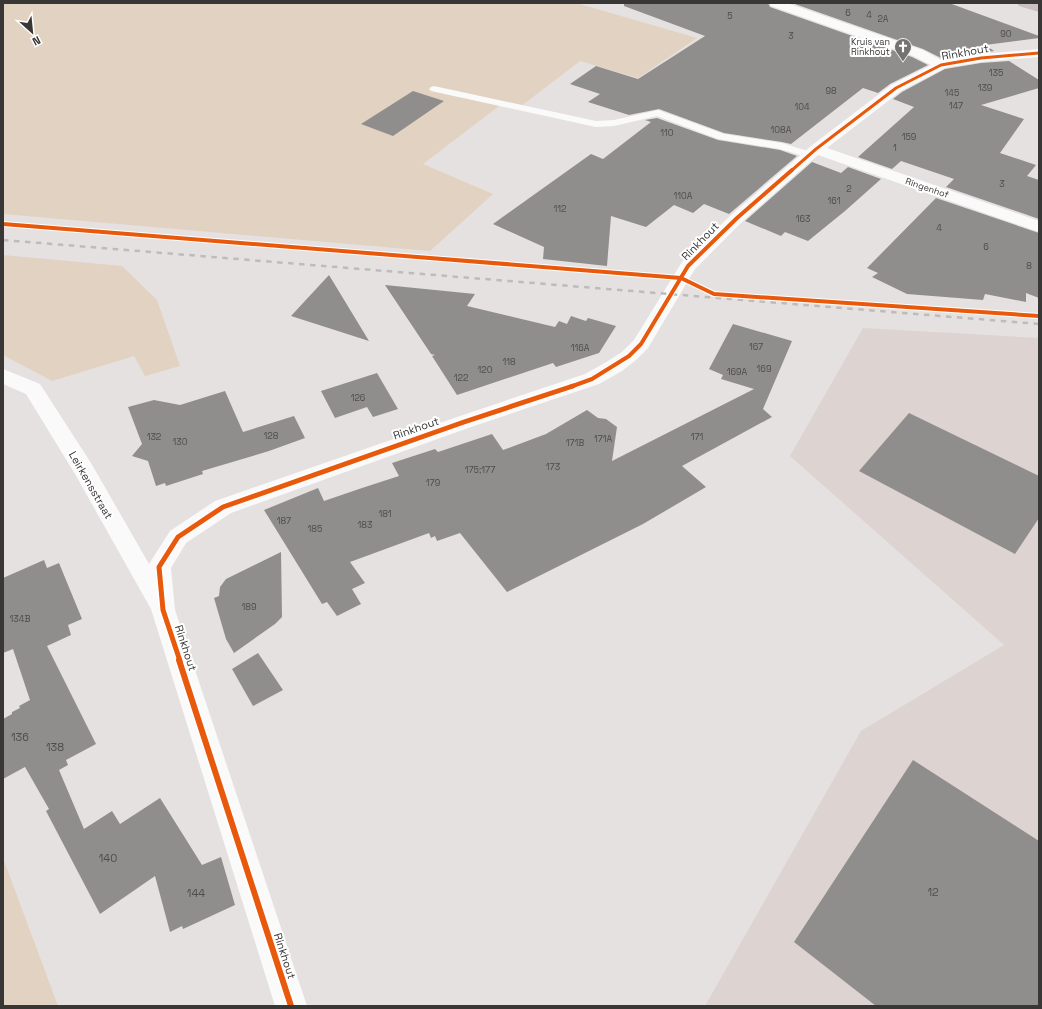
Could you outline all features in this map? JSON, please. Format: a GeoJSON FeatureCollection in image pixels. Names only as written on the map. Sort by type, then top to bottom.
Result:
{"type":"FeatureCollection","features":[{"type":"Feature","properties":{"kind":"highway"},"geometry":{"type":"LineString","coordinates":[[1024,3],[1039,8]]}},
{"type":"Feature","properties":{"kind":"street"},"geometry":{"type":"LineString","coordinates":[[775,3],[918,53],[942,65]]}},
{"type":"Feature","properties":{"kind":"street","name":"Rinkhout"},"geometry":{"type":"LineString","coordinates":[[291,1006],[163,610],[159,567],[178,537],[223,507],[592,379],[629,356],[641,344],[688,266],[737,218],[813,152],[896,88],[942,65],[981,58],[1039,53]]}},
{"type":"Feature","properties":{"kind":"street","name":"Ringenhof"},"geometry":{"type":"LineString","coordinates":[[813,152],[1039,227]]}},
{"type":"Feature","properties":{"kind":"street","name":"Leirkensstraat"},"geometry":{"type":"LineString","coordinates":[[3,376],[33,389],[83,469],[163,610]]}},
{"type":"Feature","properties":{"kind":"lane"},"geometry":{"type":"LineString","coordinates":[[434,89],[596,124],[614,123],[658,113],[722,137],[813,152]]}},
{"type":"Feature","properties":{"kind":"shaded area"},"geometry":{"type":"Polygon","coordinates":[[[3,3],[576,3],[697,38],[638,78],[580,61],[520,107],[503,103],[423,164],[493,194],[430,251],[3,214],[3,3]]]}},
{"type":"Feature","properties":{"kind":"shaded area"},"geometry":{"type":"Polygon","coordinates":[[[3,255],[122,266],[157,300],[180,366],[145,376],[134,356],[52,381],[3,355],[3,255]]]}},
{"type":"Feature","properties":{"kind":"shaded area"},"geometry":{"type":"Polygon","coordinates":[[[863,328],[1039,338],[1039,1006],[705,1006],[861,731],[1004,645],[790,456],[863,328]]]}},
{"type":"Feature","properties":{"kind":"shaded area"},"geometry":{"type":"Polygon","coordinates":[[[3,858],[58,1006],[3,1006],[3,858]]]}},
{"type":"Feature","properties":{"kind":"building"},"geometry":{"type":"Polygon","coordinates":[[[624,3],[768,3],[770,7],[912,57],[928,65],[890,84],[878,93],[863,88],[791,144],[724,133],[659,109],[629,115],[588,102],[600,94],[570,84],[596,66],[638,79],[705,36],[624,6],[624,3]]]}},
{"type":"Feature","properties":{"kind":"building"},"geometry":{"type":"Polygon","coordinates":[[[792,3],[949,3],[1039,36],[1039,38],[985,45],[994,51],[943,59],[923,49],[792,3]]]}},
{"type":"Feature","properties":{"kind":"building"},"geometry":{"type":"Polygon","coordinates":[[[1009,61],[1039,80],[1039,88],[981,105],[1024,119],[1000,153],[1036,165],[1027,176],[1039,180],[1039,219],[946,187],[954,179],[901,161],[892,169],[858,157],[914,107],[893,99],[902,92],[945,69],[981,63],[1009,61]]]}},
{"type":"Feature","properties":{"kind":"building"},"geometry":{"type":"Polygon","coordinates":[[[413,91],[444,101],[393,136],[361,124],[413,91]]]}},
{"type":"Feature","properties":{"kind":"building"},"geometry":{"type":"Polygon","coordinates":[[[657,118],[718,140],[780,150],[797,156],[729,214],[704,204],[693,213],[674,205],[646,227],[611,216],[607,266],[543,259],[544,247],[493,224],[591,154],[603,159],[651,122],[645,120],[657,118]]]}},
{"type":"Feature","properties":{"kind":"building"},"geometry":{"type":"Polygon","coordinates":[[[812,162],[841,173],[848,167],[881,179],[808,241],[785,232],[781,236],[745,221],[812,162]]]}},
{"type":"Feature","properties":{"kind":"building"},"geometry":{"type":"Polygon","coordinates":[[[936,198],[1039,233],[1039,298],[1026,293],[1026,302],[985,294],[983,300],[907,294],[872,277],[878,273],[867,268],[936,198]]]}},
{"type":"Feature","properties":{"kind":"building"},"geometry":{"type":"Polygon","coordinates":[[[329,275],[369,341],[291,316],[329,275]]]}},
{"type":"Feature","properties":{"kind":"building"},"geometry":{"type":"Polygon","coordinates":[[[385,285],[475,294],[467,306],[555,327],[559,321],[567,324],[571,316],[586,321],[588,318],[616,326],[599,353],[556,367],[553,363],[457,395],[432,356],[435,355],[431,354],[385,285]]]}},
{"type":"Feature","properties":{"kind":"building"},"geometry":{"type":"Polygon","coordinates":[[[733,324],[792,341],[763,409],[772,417],[682,466],[706,487],[643,524],[507,592],[460,533],[437,541],[435,536],[431,538],[429,533],[350,562],[365,583],[352,589],[361,604],[337,616],[327,602],[322,604],[264,510],[318,488],[324,501],[399,476],[392,463],[435,449],[438,452],[492,434],[503,450],[546,434],[587,410],[598,418],[606,419],[617,427],[612,461],[754,389],[721,379],[723,375],[709,369],[733,324]]]}},
{"type":"Feature","properties":{"kind":"building"},"geometry":{"type":"Polygon","coordinates":[[[377,373],[398,409],[373,417],[367,407],[335,418],[321,391],[377,373]]]}},
{"type":"Feature","properties":{"kind":"building"},"geometry":{"type":"Polygon","coordinates":[[[225,391],[243,432],[294,416],[305,438],[269,451],[202,471],[203,474],[166,486],[165,483],[156,486],[148,461],[132,456],[142,444],[128,407],[154,400],[180,405],[225,391]]]}},
{"type":"Feature","properties":{"kind":"building"},"geometry":{"type":"Polygon","coordinates":[[[909,413],[1039,476],[1039,518],[1015,554],[859,471],[909,413]]]}},
{"type":"Feature","properties":{"kind":"building"},"geometry":{"type":"Polygon","coordinates":[[[281,552],[282,617],[275,624],[234,653],[226,639],[214,598],[219,596],[220,587],[226,579],[281,552]]]}},
{"type":"Feature","properties":{"kind":"building"},"geometry":{"type":"Polygon","coordinates":[[[44,560],[47,568],[59,563],[82,619],[68,625],[71,635],[47,646],[96,744],[66,760],[68,765],[59,770],[84,829],[112,811],[120,824],[160,798],[202,865],[221,857],[235,905],[183,929],[182,926],[170,932],[155,876],[100,914],[46,811],[49,809],[25,767],[3,779],[3,719],[20,708],[19,706],[30,700],[13,649],[3,653],[3,578],[44,560]]]}},
{"type":"Feature","properties":{"kind":"building"},"geometry":{"type":"Polygon","coordinates":[[[258,653],[283,690],[253,706],[232,669],[258,653]]]}},
{"type":"Feature","properties":{"kind":"building"},"geometry":{"type":"Polygon","coordinates":[[[913,760],[1039,841],[1039,1006],[876,1006],[794,942],[913,760]]]}},
{"type":"Feature","properties":{"kind":"railway"},"geometry":{"type":"LineString","coordinates":[[3,240],[1039,324]]}},
{"type":"Feature","properties":{"kind":"cycle path"},"geometry":{"type":"LineString","coordinates":[[291,1006],[163,610],[159,567],[178,537],[223,507],[464,422],[592,379],[615,366],[629,356],[641,344],[688,266],[702,251],[737,218],[816,149],[896,88],[941,65],[981,58],[1039,53]]}},
{"type":"Feature","properties":{"kind":"cycle path"},"geometry":{"type":"LineString","coordinates":[[3,224],[681,278],[714,294],[1039,316]]}},
{"type":"Feature","properties":{"kind":"place","name":"Kruis van Rinkhout"},"geometry":{"type":"Point","coordinates":[903,62]}}]}
